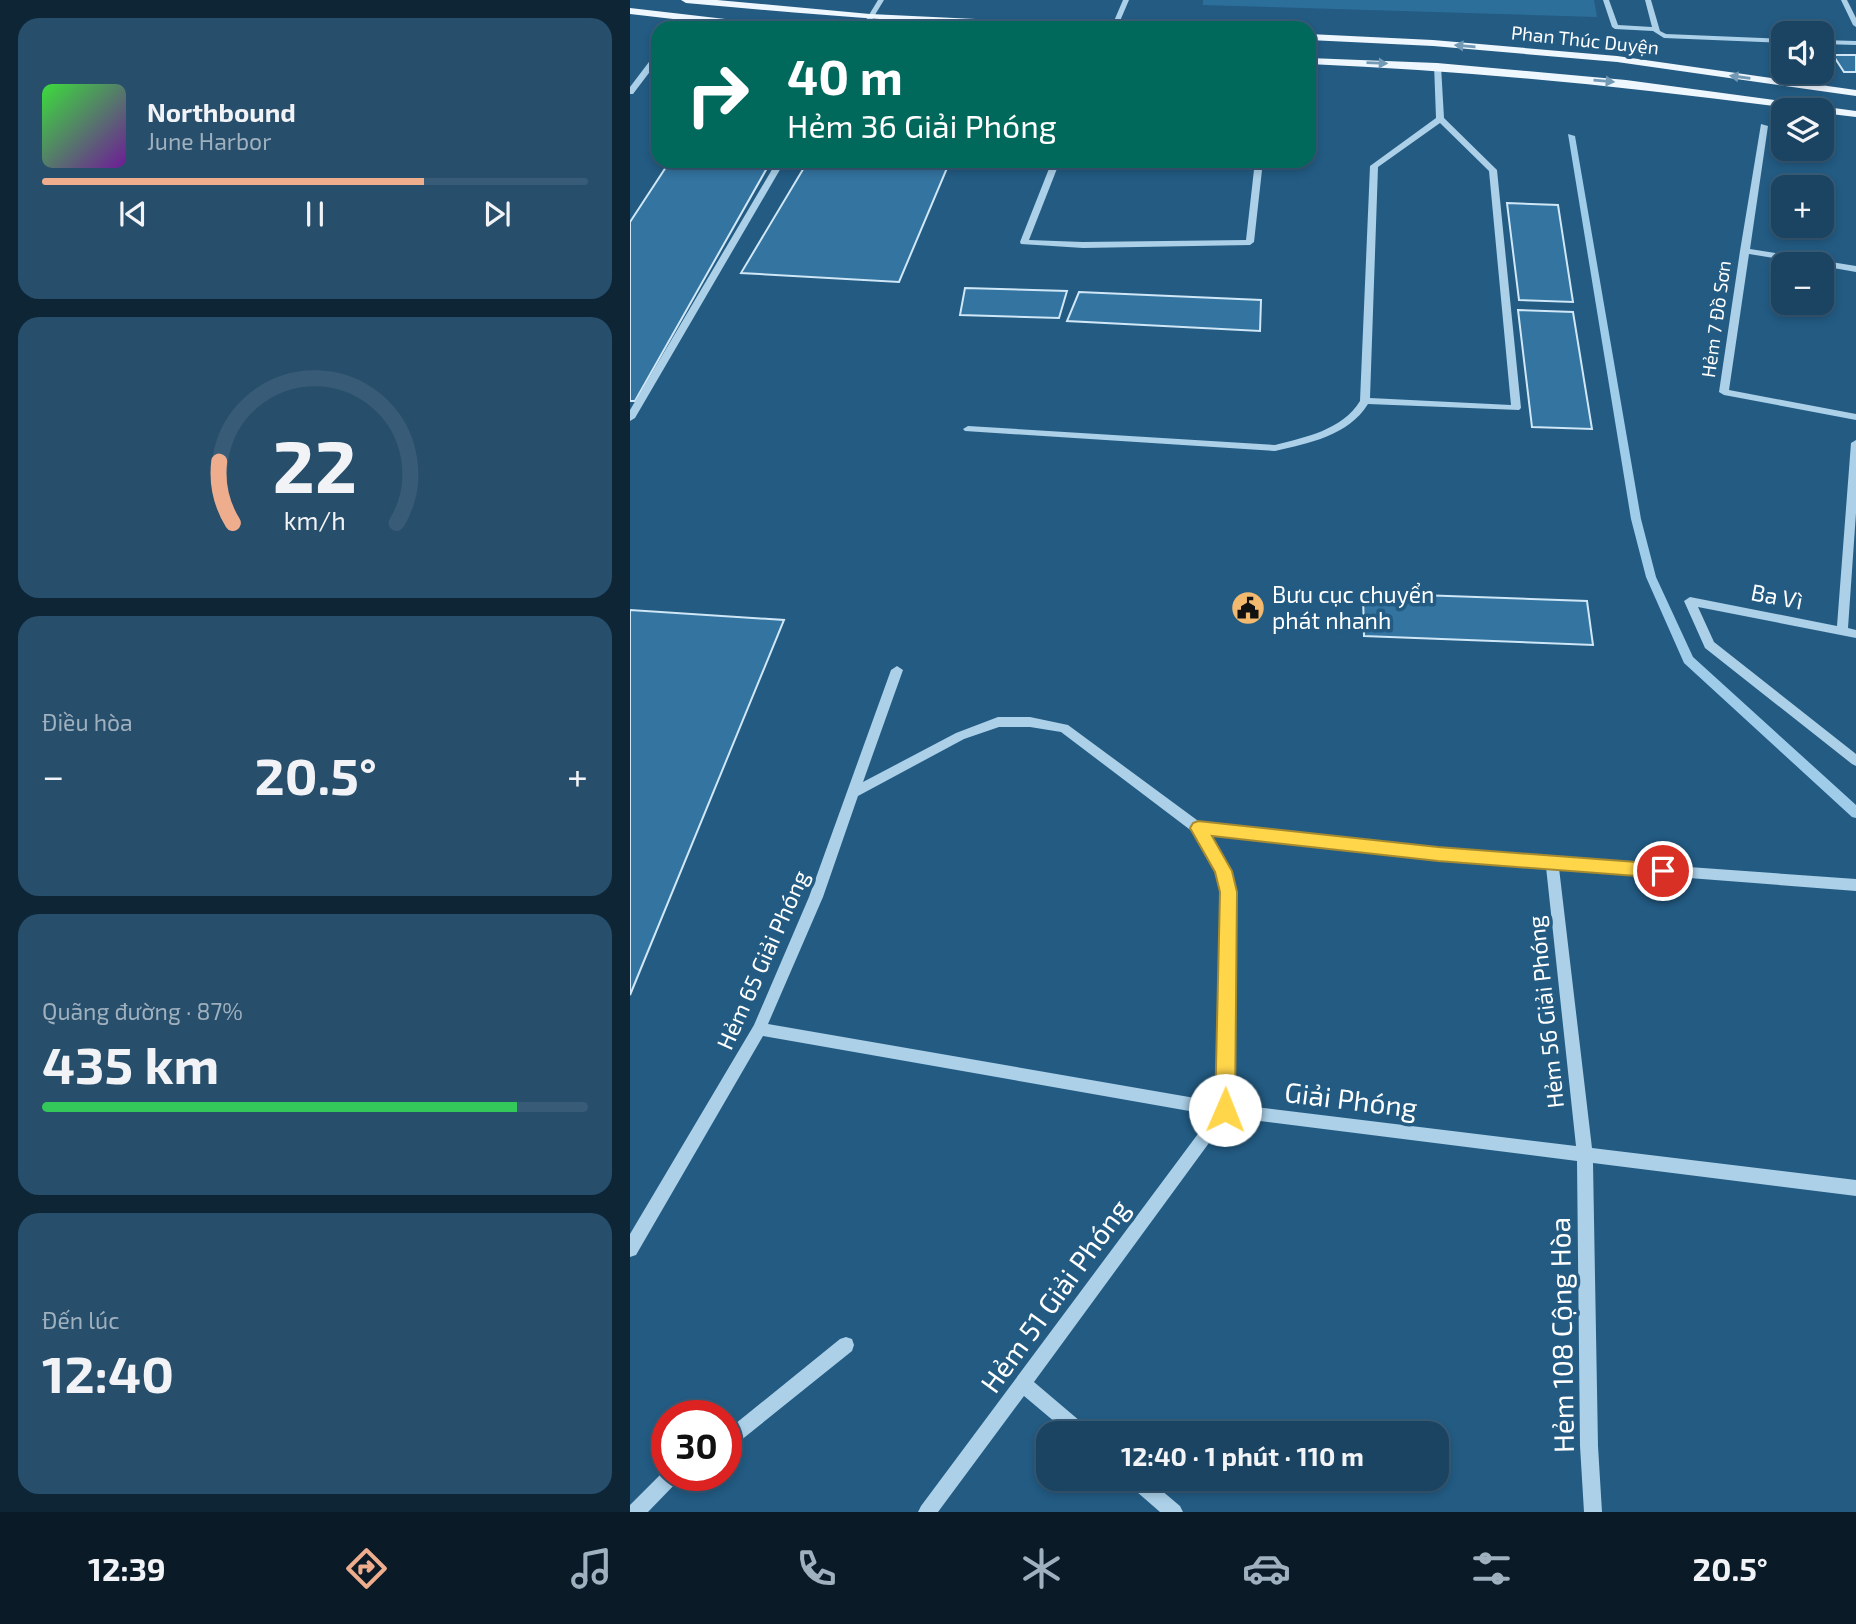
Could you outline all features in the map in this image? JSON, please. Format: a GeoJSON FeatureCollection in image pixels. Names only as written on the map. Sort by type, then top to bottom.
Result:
{"type":"FeatureCollection","features":[{"type":"Feature","properties":{"kind":"main road"},"geometry":{"type":"LineString","coordinates":[[686,0],[870,18],[941,21]]}},
{"type":"Feature","properties":{"kind":"main road"},"geometry":{"type":"LineString","coordinates":[[630,11],[670,21]]}},
{"type":"Feature","properties":{"kind":"main road","name":"Phan Thúc Duyện"},"geometry":{"type":"LineString","coordinates":[[1316,37],[1433,43],[1616,59],[1856,93]]}},
{"type":"Feature","properties":{"kind":"main road","name":"Phan Thúc Duyện"},"geometry":{"type":"LineString","coordinates":[[1316,61],[1437,66],[1626,83],[1856,114]]}},
{"type":"Feature","properties":{"kind":"street"},"geometry":{"type":"LineString","coordinates":[[868,21],[881,0]]}},
{"type":"Feature","properties":{"kind":"street"},"geometry":{"type":"LineString","coordinates":[[1117,21],[1126,0]]}},
{"type":"Feature","properties":{"kind":"street"},"geometry":{"type":"LineString","coordinates":[[1606,0],[1615,27],[1657,29]]}},
{"type":"Feature","properties":{"kind":"street"},"geometry":{"type":"LineString","coordinates":[[1648,0],[1660,34],[1675,38],[1771,41]]}},
{"type":"Feature","properties":{"kind":"street"},"geometry":{"type":"LineString","coordinates":[[1844,0],[1856,25]]}},
{"type":"Feature","properties":{"kind":"street"},"geometry":{"type":"LineString","coordinates":[[1834,42],[1856,43]]}},
{"type":"Feature","properties":{"kind":"street"},"geometry":{"type":"LineString","coordinates":[[630,92],[651,64]]}},
{"type":"Feature","properties":{"kind":"street","name":"Hẻm 7 Đồ Sơn"},"geometry":{"type":"LineString","coordinates":[[1764,125],[1724,392],[1856,417]]}},
{"type":"Feature","properties":{"kind":"street"},"geometry":{"type":"LineString","coordinates":[[1744,251],[1856,269]]}},
{"type":"Feature","properties":{"kind":"street"},"geometry":{"type":"LineString","coordinates":[[968,429],[1275,448],[1299,443],[1345,423],[1360,411],[1365,401]]}},
{"type":"Feature","properties":{"kind":"street"},"geometry":{"type":"LineString","coordinates":[[1842,631],[1856,443]]}},
{"type":"Feature","properties":{"kind":"street","name":"Ba Vì"},"geometry":{"type":"LineString","coordinates":[[1690,601],[1856,634]]}},
{"type":"Feature","properties":{"kind":"street","name":"Hẻm 65 Giải Phóng"},"geometry":{"type":"LineString","coordinates":[[630,1248],[760,1029],[816,897],[897,670]]}},
{"type":"Feature","properties":{"kind":"street"},"geometry":{"type":"LineString","coordinates":[[853,793],[960,736],[998,722],[1030,722],[1064,728],[1198,828],[1224,871],[1228,892],[1225,1110]]}},
{"type":"Feature","properties":{"kind":"street"},"geometry":{"type":"LineString","coordinates":[[1198,828],[1438,854],[1856,885]]}},
{"type":"Feature","properties":{"kind":"street","name":"Hẻm 56 Giải Phóng"},"geometry":{"type":"LineString","coordinates":[[1552,863],[1585,1156]]}},
{"type":"Feature","properties":{"kind":"street","name":"Giải Phóng"},"geometry":{"type":"LineString","coordinates":[[760,1029],[1225,1110],[1856,1188]]}},
{"type":"Feature","properties":{"kind":"street","name":"Hẻm 51 Giải Phóng"},"geometry":{"type":"LineString","coordinates":[[927,1512],[1225,1110]]}},
{"type":"Feature","properties":{"kind":"street","name":"Hẻm 108 Cộng Hòa"},"geometry":{"type":"LineString","coordinates":[[1585,1156],[1589,1432],[1593,1512]]}},
{"type":"Feature","properties":{"kind":"street"},"geometry":{"type":"LineString","coordinates":[[1023,1384],[1067,1421]]}},
{"type":"Feature","properties":{"kind":"street"},"geometry":{"type":"LineString","coordinates":[[636,1512],[656,1491]]}},
{"type":"Feature","properties":{"kind":"street"},"geometry":{"type":"LineString","coordinates":[[1149,1491],[1174,1512]]}},
{"type":"Feature","properties":{"kind":"lane"},"geometry":{"type":"LineString","coordinates":[[1437,66],[1440,119],[1493,170],[1516,408],[1365,401],[1374,166],[1440,119]]}},
{"type":"Feature","properties":{"kind":"lane"},"geometry":{"type":"LineString","coordinates":[[630,418],[777,168]]}},
{"type":"Feature","properties":{"kind":"lane"},"geometry":{"type":"LineString","coordinates":[[1053,168],[1024,242],[1083,245],[1250,242],[1258,168]]}},
{"type":"Feature","properties":{"kind":"lane"},"geometry":{"type":"LineString","coordinates":[[1690,601],[1709,645],[1856,761]]}},
{"type":"Feature","properties":{"kind":"lane"},"geometry":{"type":"LineString","coordinates":[[742,1429],[846,1345]]}},
{"type":"Feature","properties":{"kind":"shaded area"},"geometry":{"type":"Polygon","coordinates":[[[1203,0],[1594,0],[1597,17],[1203,5],[1203,0]]]}},
{"type":"Feature","properties":{"kind":"building"},"geometry":{"type":"Polygon","coordinates":[[[1834,55],[1856,55],[1856,72],[1844,72],[1834,55]]]}},
{"type":"Feature","properties":{"kind":"building"},"geometry":{"type":"Polygon","coordinates":[[[665,168],[767,168],[635,401],[630,401],[630,222],[665,168]]]}},
{"type":"Feature","properties":{"kind":"building"},"geometry":{"type":"Polygon","coordinates":[[[804,168],[947,168],[899,282],[741,273],[804,168]]]}},
{"type":"Feature","properties":{"kind":"building"},"geometry":{"type":"Polygon","coordinates":[[[1507,203],[1558,205],[1573,302],[1519,300],[1507,203]]]}},
{"type":"Feature","properties":{"kind":"building"},"geometry":{"type":"Polygon","coordinates":[[[965,288],[1067,291],[1059,318],[960,315],[965,288]]]}},
{"type":"Feature","properties":{"kind":"building"},"geometry":{"type":"Polygon","coordinates":[[[1079,292],[1261,300],[1260,331],[1067,321],[1079,292]]]}},
{"type":"Feature","properties":{"kind":"building"},"geometry":{"type":"Polygon","coordinates":[[[1518,310],[1573,312],[1592,429],[1532,427],[1518,310]]]}},
{"type":"Feature","properties":{"kind":"building"},"geometry":{"type":"Polygon","coordinates":[[[1363,593],[1587,601],[1593,645],[1364,636],[1363,593]]]}},
{"type":"Feature","properties":{"kind":"building"},"geometry":{"type":"Polygon","coordinates":[[[630,610],[784,620],[630,995],[630,610]]]}},
{"type":"Feature","properties":{"kind":"waterway"},"geometry":{"type":"LineString","coordinates":[[1571,136],[1636,519],[1651,577],[1688,660],[1856,813]]}},
{"type":"Feature","properties":{"kind":"place","name":"Bưu cục chuyển phát nhanh"},"geometry":{"type":"Point","coordinates":[1248,608]}},
{"type":"Feature","properties":{"kind":"route"},"geometry":{"type":"LineString","coordinates":[[1225,1110],[1228,892],[1224,871],[1198,828],[1438,854],[1663,871]]}}]}
